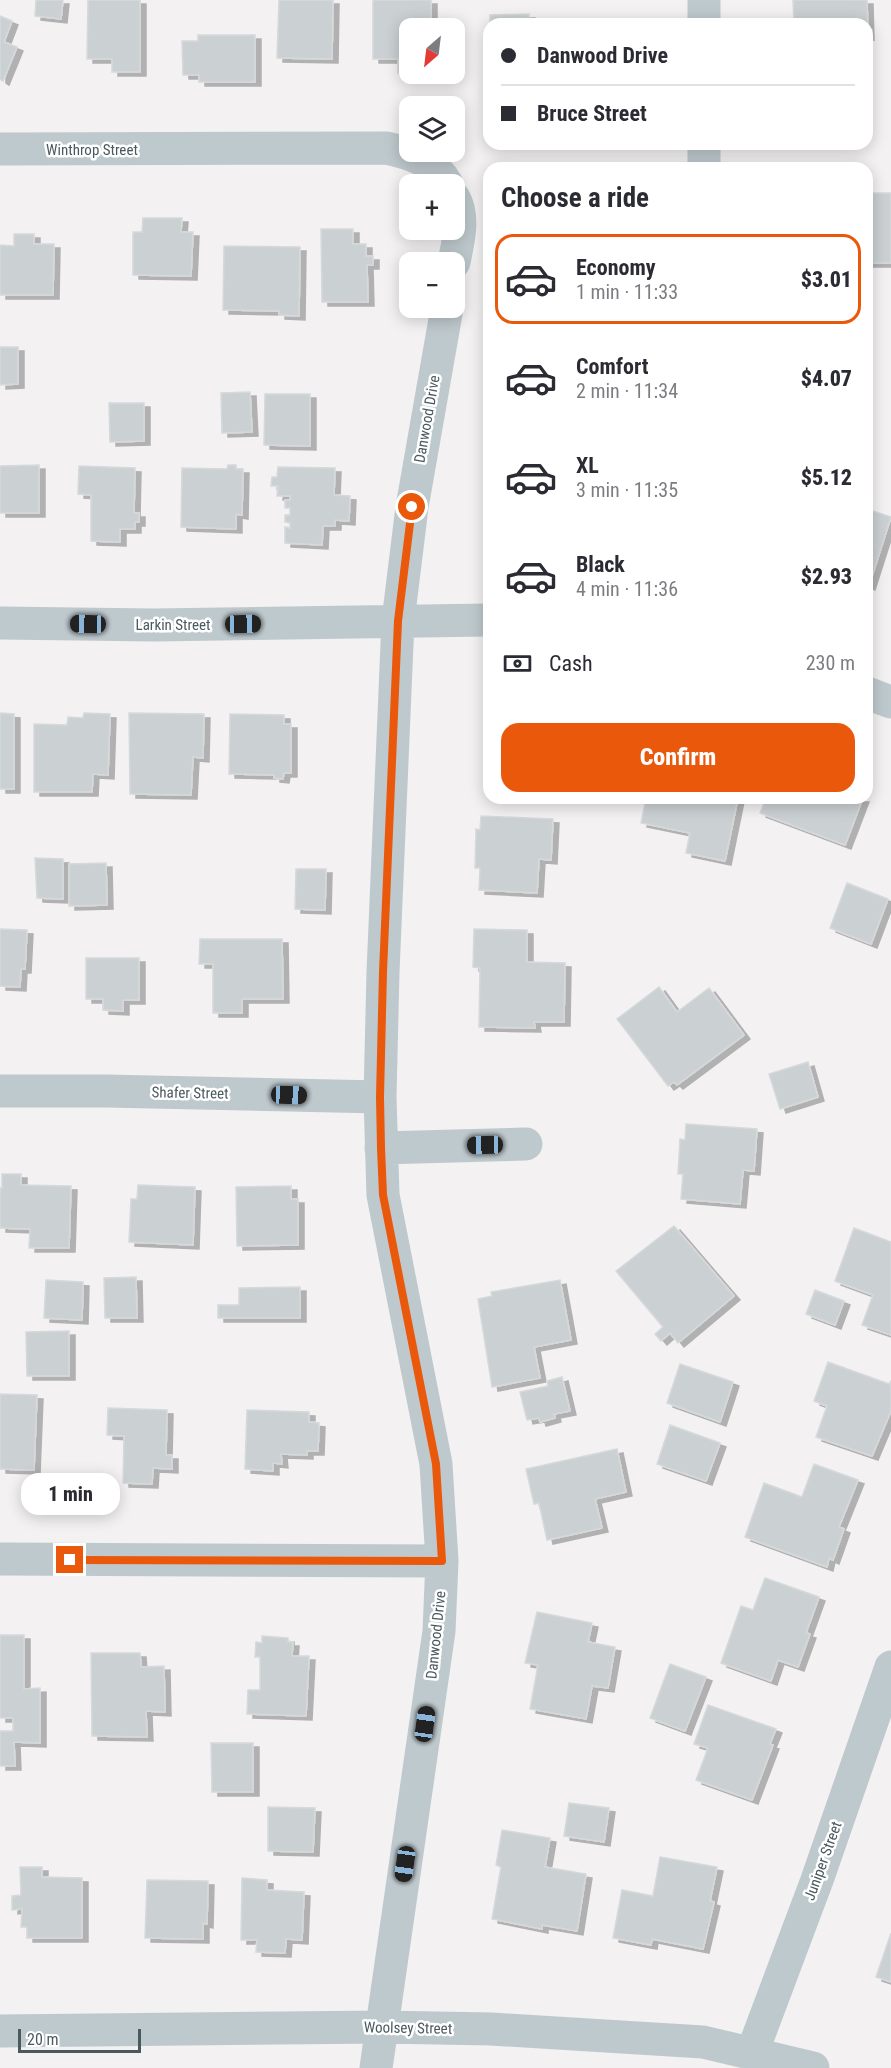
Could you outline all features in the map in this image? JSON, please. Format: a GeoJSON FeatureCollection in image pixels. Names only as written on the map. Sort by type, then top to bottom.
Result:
{"type":"FeatureCollection","features":[{"type":"Feature","properties":{"kind":"street"},"geometry":{"type":"LineString","coordinates":[[704,0],[704,18]]}},
{"type":"Feature","properties":{"kind":"street","name":"Winthrop Street"},"geometry":{"type":"LineString","coordinates":[[0,149],[386,148],[408,152],[428,162],[440,174]]}},
{"type":"Feature","properties":{"kind":"street","name":"Danwood Drive"},"geometry":{"type":"LineString","coordinates":[[376,2068],[439,1631],[442,1561],[436,1464],[383,1195],[380,1097],[398,621],[412,507],[445,318]]}},
{"type":"Feature","properties":{"kind":"street","name":"Larkin Street"},"geometry":{"type":"LineString","coordinates":[[0,623],[154,625],[483,620]]}},
{"type":"Feature","properties":{"kind":"street"},"geometry":{"type":"LineString","coordinates":[[873,695],[891,702]]}},
{"type":"Feature","properties":{"kind":"street","name":"Shafer Street"},"geometry":{"type":"LineString","coordinates":[[0,1091],[380,1097]]}},
{"type":"Feature","properties":{"kind":"street"},"geometry":{"type":"LineString","coordinates":[[381,1148],[526,1144]]}},
{"type":"Feature","properties":{"kind":"street"},"geometry":{"type":"LineString","coordinates":[[0,1559],[442,1561]]}},
{"type":"Feature","properties":{"kind":"street","name":"Juniper Street"},"geometry":{"type":"LineString","coordinates":[[752,2053],[817,1880],[891,1667]]}},
{"type":"Feature","properties":{"kind":"street","name":"Woolsey Street"},"geometry":{"type":"LineString","coordinates":[[0,2031],[382,2027],[491,2029],[703,2042],[813,2068]]}},
{"type":"Feature","properties":{"kind":"building"},"geometry":{"type":"Polygon","coordinates":[[[36,0],[63,0],[61,19],[35,16],[36,0]]]}},
{"type":"Feature","properties":{"kind":"building"},"geometry":{"type":"Polygon","coordinates":[[[88,0],[140,0],[140,72],[112,72],[112,59],[87,59],[88,0]]]}},
{"type":"Feature","properties":{"kind":"building"},"geometry":{"type":"Polygon","coordinates":[[[279,0],[333,0],[332,59],[277,58],[279,0]]]}},
{"type":"Feature","properties":{"kind":"building"},"geometry":{"type":"Polygon","coordinates":[[[373,0],[431,0],[431,18],[399,18],[399,73],[398,59],[373,59],[373,0]]]}},
{"type":"Feature","properties":{"kind":"building"},"geometry":{"type":"Polygon","coordinates":[[[793,0],[867,0],[867,18],[794,18],[793,0]]]}},
{"type":"Feature","properties":{"kind":"building"},"geometry":{"type":"Polygon","coordinates":[[[529,14],[529,18],[490,18],[490,15],[529,14]]]}},
{"type":"Feature","properties":{"kind":"building"},"geometry":{"type":"Polygon","coordinates":[[[0,16],[12,21],[4,42],[17,47],[3,81],[0,79],[0,16]]]}},
{"type":"Feature","properties":{"kind":"building"},"geometry":{"type":"Polygon","coordinates":[[[198,35],[255,35],[255,82],[199,82],[199,75],[183,75],[182,41],[198,41],[198,35]]]}},
{"type":"Feature","properties":{"kind":"building"},"geometry":{"type":"Polygon","coordinates":[[[873,193],[891,193],[891,263],[873,263],[873,193]]]}},
{"type":"Feature","properties":{"kind":"building"},"geometry":{"type":"Polygon","coordinates":[[[143,218],[182,218],[181,232],[193,232],[191,276],[133,275],[133,232],[142,232],[143,218]]]}},
{"type":"Feature","properties":{"kind":"building"},"geometry":{"type":"Polygon","coordinates":[[[321,229],[353,229],[353,244],[366,244],[366,256],[373,256],[373,265],[367,265],[368,302],[322,302],[321,229]]]}},
{"type":"Feature","properties":{"kind":"building"},"geometry":{"type":"Polygon","coordinates":[[[14,234],[34,234],[34,244],[54,244],[53,295],[0,295],[0,245],[14,246],[14,234]]]}},
{"type":"Feature","properties":{"kind":"building"},"geometry":{"type":"Polygon","coordinates":[[[224,246],[300,247],[299,316],[279,315],[279,311],[223,310],[224,246]]]}},
{"type":"Feature","properties":{"kind":"building"},"geometry":{"type":"Polygon","coordinates":[[[0,347],[18,347],[18,384],[0,385],[0,347]]]}},
{"type":"Feature","properties":{"kind":"building"},"geometry":{"type":"Polygon","coordinates":[[[250,392],[252,432],[222,433],[221,393],[250,392]]]}},
{"type":"Feature","properties":{"kind":"building"},"geometry":{"type":"Polygon","coordinates":[[[265,394],[310,394],[310,446],[264,445],[265,394]]]}},
{"type":"Feature","properties":{"kind":"building"},"geometry":{"type":"Polygon","coordinates":[[[109,403],[144,403],[144,441],[110,442],[109,403]]]}},
{"type":"Feature","properties":{"kind":"building"},"geometry":{"type":"Polygon","coordinates":[[[39,465],[39,513],[0,513],[0,466],[39,465]]]}},
{"type":"Feature","properties":{"kind":"building"},"geometry":{"type":"Polygon","coordinates":[[[228,465],[236,465],[236,469],[243,469],[242,515],[236,514],[236,529],[181,527],[182,468],[227,469],[228,465]]]}},
{"type":"Feature","properties":{"kind":"building"},"geometry":{"type":"Polygon","coordinates":[[[79,466],[135,468],[134,513],[139,513],[139,522],[135,522],[135,529],[120,529],[120,542],[91,541],[91,495],[78,494],[79,466]]]}},
{"type":"Feature","properties":{"kind":"building"},"geometry":{"type":"Polygon","coordinates":[[[278,467],[335,468],[334,495],[350,496],[349,521],[335,520],[335,526],[323,526],[322,545],[285,543],[285,527],[290,528],[290,523],[285,522],[285,515],[290,515],[290,508],[285,508],[285,500],[290,500],[290,496],[277,496],[278,486],[271,486],[272,477],[277,477],[278,467]]]}},
{"type":"Feature","properties":{"kind":"building"},"geometry":{"type":"Polygon","coordinates":[[[873,511],[891,517],[873,573],[873,511]]]}},
{"type":"Feature","properties":{"kind":"building"},"geometry":{"type":"Polygon","coordinates":[[[0,713],[14,714],[14,789],[0,789],[0,713]]]}},
{"type":"Feature","properties":{"kind":"building"},"geometry":{"type":"Polygon","coordinates":[[[84,713],[110,714],[108,775],[93,774],[92,792],[34,792],[34,724],[67,725],[68,717],[83,718],[84,713]]]}},
{"type":"Feature","properties":{"kind":"building"},"geometry":{"type":"Polygon","coordinates":[[[129,713],[204,714],[203,758],[193,757],[191,795],[130,794],[129,713]]]}},
{"type":"Feature","properties":{"kind":"building"},"geometry":{"type":"Polygon","coordinates":[[[230,714],[284,715],[284,724],[291,724],[291,773],[284,773],[283,779],[274,778],[274,775],[229,774],[230,714]]]}},
{"type":"Feature","properties":{"kind":"building"},"geometry":{"type":"Polygon","coordinates":[[[645,804],[737,804],[725,861],[686,853],[690,833],[641,823],[645,804]]]}},
{"type":"Feature","properties":{"kind":"building"},"geometry":{"type":"Polygon","coordinates":[[[764,804],[861,804],[845,845],[760,813],[764,804]]]}},
{"type":"Feature","properties":{"kind":"building"},"geometry":{"type":"Polygon","coordinates":[[[481,816],[553,819],[551,860],[539,859],[537,893],[479,890],[480,868],[475,868],[476,829],[480,830],[481,816]]]}},
{"type":"Feature","properties":{"kind":"building"},"geometry":{"type":"Polygon","coordinates":[[[35,858],[63,859],[63,899],[37,898],[35,858]]]}},
{"type":"Feature","properties":{"kind":"building"},"geometry":{"type":"Polygon","coordinates":[[[106,863],[107,905],[69,906],[69,864],[106,863]]]}},
{"type":"Feature","properties":{"kind":"building"},"geometry":{"type":"Polygon","coordinates":[[[296,869],[326,869],[325,910],[295,909],[296,869]]]}},
{"type":"Feature","properties":{"kind":"building"},"geometry":{"type":"Polygon","coordinates":[[[847,883],[888,899],[871,944],[830,928],[847,883]]]}},
{"type":"Feature","properties":{"kind":"building"},"geometry":{"type":"Polygon","coordinates":[[[0,929],[27,930],[25,969],[21,969],[20,987],[0,986],[0,929]]]}},
{"type":"Feature","properties":{"kind":"building"},"geometry":{"type":"Polygon","coordinates":[[[474,929],[527,930],[527,962],[565,963],[564,1022],[534,1022],[535,1028],[479,1027],[480,968],[473,967],[474,929]]]}},
{"type":"Feature","properties":{"kind":"building"},"geometry":{"type":"Polygon","coordinates":[[[200,939],[282,939],[283,999],[242,999],[242,1013],[213,1013],[213,964],[199,964],[200,939]]]}},
{"type":"Feature","properties":{"kind":"building"},"geometry":{"type":"Polygon","coordinates":[[[86,958],[139,958],[139,1000],[123,1000],[123,1011],[103,1010],[103,999],[86,999],[86,958]]]}},
{"type":"Feature","properties":{"kind":"building"},"geometry":{"type":"Polygon","coordinates":[[[659,987],[677,1012],[709,988],[744,1035],[677,1085],[674,1082],[668,1086],[617,1019],[659,987]]]}},
{"type":"Feature","properties":{"kind":"building"},"geometry":{"type":"Polygon","coordinates":[[[808,1062],[818,1097],[780,1109],[769,1074],[808,1062]]]}},
{"type":"Feature","properties":{"kind":"building"},"geometry":{"type":"Polygon","coordinates":[[[686,1124],[757,1129],[754,1171],[743,1170],[740,1204],[681,1199],[683,1174],[678,1174],[680,1139],[685,1140],[686,1124]]]}},
{"type":"Feature","properties":{"kind":"building"},"geometry":{"type":"Polygon","coordinates":[[[2,1174],[21,1174],[21,1185],[71,1186],[69,1248],[29,1248],[30,1229],[0,1228],[2,1174]]]}},
{"type":"Feature","properties":{"kind":"building"},"geometry":{"type":"Polygon","coordinates":[[[138,1185],[195,1187],[193,1245],[129,1242],[131,1199],[137,1199],[138,1185]]]}},
{"type":"Feature","properties":{"kind":"building"},"geometry":{"type":"Polygon","coordinates":[[[291,1186],[291,1199],[298,1199],[298,1245],[237,1246],[236,1187],[291,1186]]]}},
{"type":"Feature","properties":{"kind":"building"},"geometry":{"type":"Polygon","coordinates":[[[674,1226],[734,1296],[678,1343],[670,1333],[661,1341],[655,1334],[663,1327],[616,1271],[674,1226]]]}},
{"type":"Feature","properties":{"kind":"building"},"geometry":{"type":"Polygon","coordinates":[[[854,1228],[891,1242],[891,1335],[862,1325],[873,1295],[835,1281],[854,1228]]]}},
{"type":"Feature","properties":{"kind":"building"},"geometry":{"type":"Polygon","coordinates":[[[136,1277],[137,1318],[105,1318],[104,1278],[136,1277]]]}},
{"type":"Feature","properties":{"kind":"building"},"geometry":{"type":"Polygon","coordinates":[[[46,1280],[83,1282],[82,1320],[44,1318],[46,1280]]]}},
{"type":"Feature","properties":{"kind":"building"},"geometry":{"type":"Polygon","coordinates":[[[560,1280],[571,1340],[534,1347],[540,1378],[492,1387],[478,1299],[492,1296],[491,1292],[560,1280]]]}},
{"type":"Feature","properties":{"kind":"building"},"geometry":{"type":"Polygon","coordinates":[[[300,1287],[300,1318],[218,1318],[218,1305],[239,1305],[239,1288],[300,1287]]]}},
{"type":"Feature","properties":{"kind":"building"},"geometry":{"type":"Polygon","coordinates":[[[815,1290],[844,1301],[835,1325],[806,1314],[815,1290]]]}},
{"type":"Feature","properties":{"kind":"building"},"geometry":{"type":"Polygon","coordinates":[[[69,1331],[69,1376],[27,1376],[26,1332],[69,1331]]]}},
{"type":"Feature","properties":{"kind":"building"},"geometry":{"type":"Polygon","coordinates":[[[828,1362],[889,1384],[891,1381],[891,1411],[872,1456],[816,1437],[827,1406],[814,1401],[828,1362]]]}},
{"type":"Feature","properties":{"kind":"building"},"geometry":{"type":"Polygon","coordinates":[[[680,1364],[733,1382],[720,1422],[667,1403],[680,1364]]]}},
{"type":"Feature","properties":{"kind":"building"},"geometry":{"type":"Polygon","coordinates":[[[562,1377],[570,1411],[554,1414],[555,1418],[540,1422],[539,1418],[527,1420],[520,1392],[548,1386],[547,1381],[562,1377]]]}},
{"type":"Feature","properties":{"kind":"building"},"geometry":{"type":"Polygon","coordinates":[[[0,1394],[37,1395],[34,1470],[0,1469],[0,1394]]]}},
{"type":"Feature","properties":{"kind":"building"},"geometry":{"type":"Polygon","coordinates":[[[108,1408],[167,1410],[166,1455],[172,1455],[172,1469],[153,1468],[152,1484],[123,1483],[124,1436],[107,1435],[108,1408]]]}},
{"type":"Feature","properties":{"kind":"building"},"geometry":{"type":"Polygon","coordinates":[[[247,1410],[309,1412],[309,1422],[319,1423],[318,1451],[307,1451],[307,1455],[281,1454],[282,1464],[273,1463],[273,1471],[245,1469],[247,1410]]]}},
{"type":"Feature","properties":{"kind":"building"},"geometry":{"type":"Polygon","coordinates":[[[670,1425],[720,1443],[706,1481],[657,1464],[670,1425]]]}},
{"type":"Feature","properties":{"kind":"building"},"geometry":{"type":"Polygon","coordinates":[[[617,1449],[626,1492],[595,1499],[602,1528],[547,1540],[539,1503],[534,1504],[526,1469],[617,1449]]]}},
{"type":"Feature","properties":{"kind":"building"},"geometry":{"type":"Polygon","coordinates":[[[814,1464],[858,1480],[839,1527],[844,1529],[833,1560],[829,1558],[827,1567],[745,1537],[764,1483],[802,1497],[814,1464]]]}},
{"type":"Feature","properties":{"kind":"building"},"geometry":{"type":"Polygon","coordinates":[[[765,1578],[819,1597],[806,1633],[810,1634],[798,1667],[778,1660],[771,1681],[721,1663],[741,1606],[753,1610],[765,1578]]]}},
{"type":"Feature","properties":{"kind":"building"},"geometry":{"type":"Polygon","coordinates":[[[537,1612],[592,1623],[588,1642],[615,1647],[608,1688],[592,1686],[586,1719],[530,1709],[538,1665],[525,1663],[537,1612]]]}},
{"type":"Feature","properties":{"kind":"building"},"geometry":{"type":"Polygon","coordinates":[[[0,1635],[24,1635],[24,1689],[40,1688],[40,1743],[14,1742],[15,1766],[0,1766],[0,1731],[13,1731],[13,1718],[0,1718],[0,1635]]]}},
{"type":"Feature","properties":{"kind":"building"},"geometry":{"type":"Polygon","coordinates":[[[262,1636],[288,1638],[288,1642],[293,1642],[292,1656],[309,1656],[306,1716],[247,1714],[248,1690],[260,1690],[260,1657],[255,1657],[256,1642],[262,1643],[262,1636]]]}},
{"type":"Feature","properties":{"kind":"building"},"geometry":{"type":"Polygon","coordinates":[[[91,1653],[140,1653],[141,1667],[164,1666],[165,1712],[146,1711],[147,1737],[92,1736],[91,1653]]]}},
{"type":"Feature","properties":{"kind":"building"},"geometry":{"type":"Polygon","coordinates":[[[670,1664],[706,1677],[685,1731],[650,1718],[670,1664]]]}},
{"type":"Feature","properties":{"kind":"building"},"geometry":{"type":"Polygon","coordinates":[[[708,1705],[776,1729],[770,1744],[773,1745],[752,1800],[696,1780],[708,1748],[694,1744],[708,1705]]]}},
{"type":"Feature","properties":{"kind":"building"},"geometry":{"type":"Polygon","coordinates":[[[211,1743],[253,1743],[253,1792],[212,1792],[211,1743]]]}},
{"type":"Feature","properties":{"kind":"building"},"geometry":{"type":"Polygon","coordinates":[[[569,1803],[609,1808],[604,1842],[564,1836],[569,1803]]]}},
{"type":"Feature","properties":{"kind":"building"},"geometry":{"type":"Polygon","coordinates":[[[268,1807],[315,1808],[313,1852],[268,1851],[268,1807]]]}},
{"type":"Feature","properties":{"kind":"building"},"geometry":{"type":"Polygon","coordinates":[[[502,1830],[550,1838],[545,1867],[586,1874],[577,1931],[542,1925],[542,1929],[492,1919],[501,1867],[496,1865],[502,1830]]]}},
{"type":"Feature","properties":{"kind":"building"},"geometry":{"type":"Polygon","coordinates":[[[660,1857],[717,1867],[710,1901],[714,1902],[703,1949],[652,1939],[651,1945],[613,1938],[622,1890],[653,1896],[660,1857]]]}},
{"type":"Feature","properties":{"kind":"building"},"geometry":{"type":"Polygon","coordinates":[[[20,1867],[42,1867],[42,1877],[82,1878],[82,1938],[27,1938],[27,1927],[21,1927],[22,1909],[12,1910],[12,1896],[21,1895],[20,1867]]]}},
{"type":"Feature","properties":{"kind":"building"},"geometry":{"type":"Polygon","coordinates":[[[242,1878],[267,1880],[267,1890],[304,1892],[302,1940],[286,1939],[285,1953],[256,1952],[257,1940],[241,1940],[242,1878]]]}},
{"type":"Feature","properties":{"kind":"building"},"geometry":{"type":"Polygon","coordinates":[[[147,1880],[208,1881],[207,1924],[203,1923],[203,1939],[145,1938],[147,1880]]]}},
{"type":"Feature","properties":{"kind":"building"},"geometry":{"type":"Polygon","coordinates":[[[891,1933],[891,1982],[876,1977],[891,1933]]]}},
{"type":"Feature","properties":{"kind":"route"},"geometry":{"type":"LineString","coordinates":[[70,1560],[442,1561],[436,1464],[383,1195],[381,1148],[383,972],[398,621],[412,507]]}}]}
